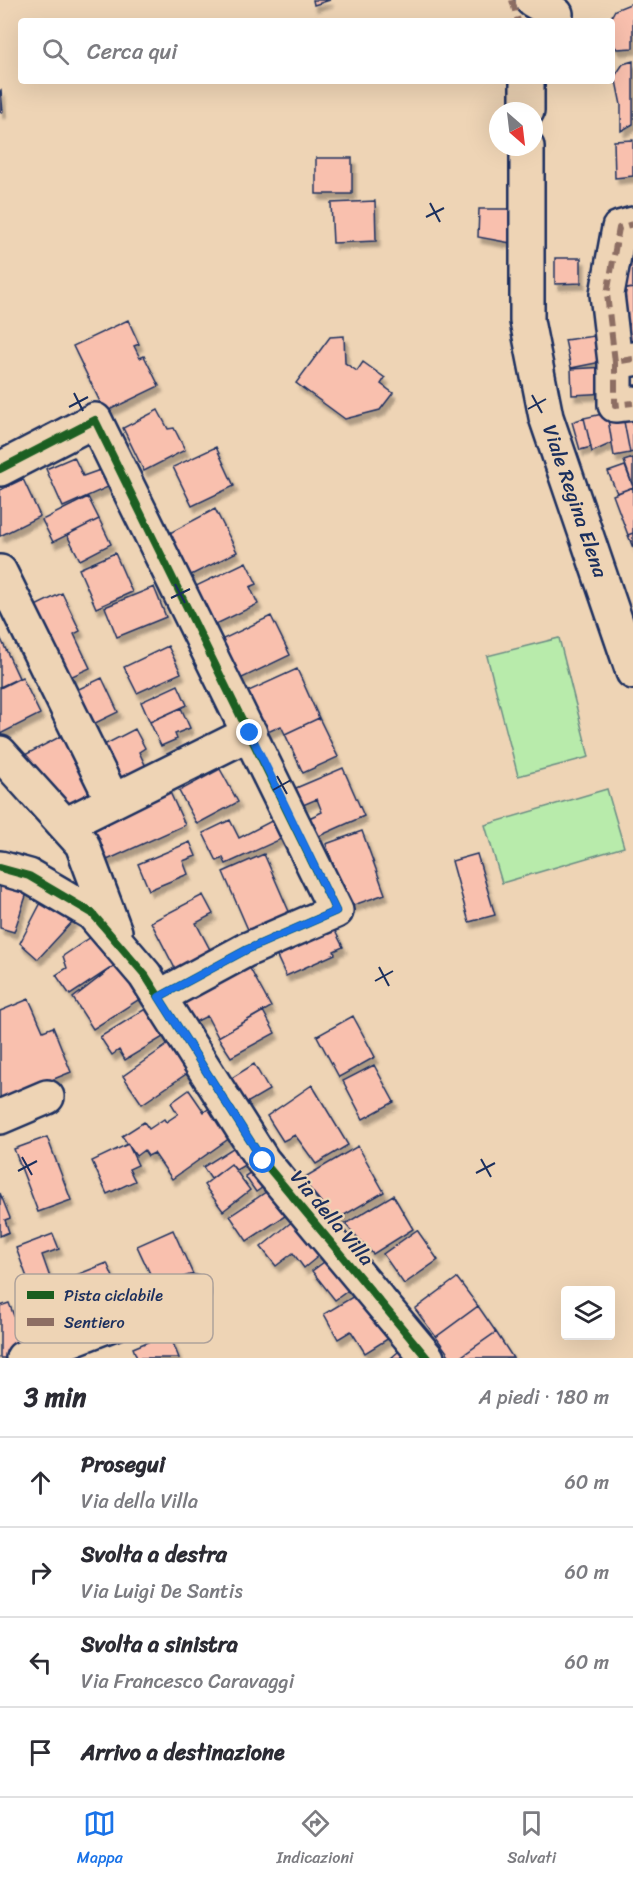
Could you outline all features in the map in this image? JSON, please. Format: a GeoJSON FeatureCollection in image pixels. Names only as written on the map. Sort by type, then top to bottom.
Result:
{"type":"FeatureCollection","features":[{"type":"Feature","properties":{"kind":"street"},"geometry":{"type":"LineString","coordinates":[[527,84],[527,102]]}},
{"type":"Feature","properties":{"kind":"street","name":"Viale Regina Elena"},"geometry":{"type":"LineString","coordinates":[[527,156],[527,321],[546,417],[633,672]]}},
{"type":"Feature","properties":{"kind":"street"},"geometry":{"type":"LineString","coordinates":[[633,224],[619,228],[607,294],[624,360],[615,405],[633,403]]}},
{"type":"Feature","properties":{"kind":"street"},"geometry":{"type":"LineString","coordinates":[[0,469],[95,420],[336,911],[246,950],[159,997]]}},
{"type":"Feature","properties":{"kind":"street"},"geometry":{"type":"LineString","coordinates":[[0,572],[113,801]]}},
{"type":"Feature","properties":{"kind":"street"},"geometry":{"type":"LineString","coordinates":[[65,825],[250,733]]}},
{"type":"Feature","properties":{"kind":"street"},"geometry":{"type":"LineString","coordinates":[[0,753],[82,844],[121,947]]}},
{"type":"Feature","properties":{"kind":"street","name":"Via della Villa"},"geometry":{"type":"LineString","coordinates":[[0,868],[29,876],[92,913],[145,975],[263,1161],[426,1358]]}},
{"type":"Feature","properties":{"kind":"street"},"geometry":{"type":"LineString","coordinates":[[0,1117],[47,1097]]}},
{"type":"Feature","properties":{"kind":"street"},"geometry":{"type":"LineString","coordinates":[[23,1358],[62,1343]]}},
{"type":"Feature","properties":{"kind":"green space"},"geometry":{"type":"Polygon","coordinates":[[[559,638],[589,757],[518,776],[487,656],[559,638]]]}},
{"type":"Feature","properties":{"kind":"green space"},"geometry":{"type":"Polygon","coordinates":[[[607,789],[624,847],[502,883],[485,825],[607,789]]]}},
{"type":"Feature","properties":{"kind":"building"},"geometry":{"type":"Polygon","coordinates":[[[313,0],[330,0],[314,5],[313,0]]]}},
{"type":"Feature","properties":{"kind":"building"},"geometry":{"type":"Polygon","coordinates":[[[633,4],[633,48],[617,49],[615,47],[615,18],[611,18],[615,10],[633,4]]]}},
{"type":"Feature","properties":{"kind":"building"},"geometry":{"type":"Polygon","coordinates":[[[633,61],[633,124],[621,131],[621,105],[615,76],[623,64],[633,61]]]}},
{"type":"Feature","properties":{"kind":"building"},"geometry":{"type":"Polygon","coordinates":[[[1,90],[3,112],[0,112],[1,90]]]}},
{"type":"Feature","properties":{"kind":"building"},"geometry":{"type":"Polygon","coordinates":[[[633,140],[633,176],[615,178],[614,141],[633,140]]]}},
{"type":"Feature","properties":{"kind":"building"},"geometry":{"type":"Polygon","coordinates":[[[316,158],[352,158],[352,194],[316,194],[316,158]]]}},
{"type":"Feature","properties":{"kind":"building"},"geometry":{"type":"Polygon","coordinates":[[[375,201],[376,241],[333,243],[331,203],[375,201]]]}},
{"type":"Feature","properties":{"kind":"building"},"geometry":{"type":"Polygon","coordinates":[[[479,209],[512,209],[511,243],[478,237],[479,209]]]}},
{"type":"Feature","properties":{"kind":"building"},"geometry":{"type":"Polygon","coordinates":[[[633,253],[633,288],[622,290],[621,255],[633,253]]]}},
{"type":"Feature","properties":{"kind":"building"},"geometry":{"type":"Polygon","coordinates":[[[555,258],[581,258],[581,283],[555,284],[555,258]]]}},
{"type":"Feature","properties":{"kind":"building"},"geometry":{"type":"Polygon","coordinates":[[[633,288],[633,351],[623,352],[615,291],[633,288]]]}},
{"type":"Feature","properties":{"kind":"building"},"geometry":{"type":"Polygon","coordinates":[[[128,320],[139,344],[134,346],[140,358],[144,356],[159,386],[105,412],[73,346],[128,320]]]}},
{"type":"Feature","properties":{"kind":"building"},"geometry":{"type":"Polygon","coordinates":[[[602,335],[606,361],[571,368],[565,340],[602,335]]]}},
{"type":"Feature","properties":{"kind":"building"},"geometry":{"type":"Polygon","coordinates":[[[344,336],[345,363],[357,371],[363,362],[385,378],[381,384],[393,393],[380,410],[345,419],[296,383],[330,337],[344,336]]]}},
{"type":"Feature","properties":{"kind":"building"},"geometry":{"type":"Polygon","coordinates":[[[607,367],[608,393],[572,395],[571,369],[607,367]]]}},
{"type":"Feature","properties":{"kind":"building"},"geometry":{"type":"Polygon","coordinates":[[[633,408],[633,452],[630,453],[622,411],[633,408]]]}},
{"type":"Feature","properties":{"kind":"building"},"geometry":{"type":"Polygon","coordinates":[[[158,410],[168,429],[174,428],[185,450],[144,471],[123,428],[158,410]]]}},
{"type":"Feature","properties":{"kind":"building"},"geometry":{"type":"Polygon","coordinates":[[[622,411],[630,453],[614,456],[607,413],[622,411]]]}},
{"type":"Feature","properties":{"kind":"building"},"geometry":{"type":"Polygon","coordinates":[[[607,413],[612,443],[592,452],[584,418],[607,413]]]}},
{"type":"Feature","properties":{"kind":"building"},"geometry":{"type":"Polygon","coordinates":[[[584,418],[591,447],[580,450],[572,422],[584,418]]]}},
{"type":"Feature","properties":{"kind":"building"},"geometry":{"type":"Polygon","coordinates":[[[216,447],[234,486],[192,506],[173,467],[216,447]]]}},
{"type":"Feature","properties":{"kind":"building"},"geometry":{"type":"Polygon","coordinates":[[[74,457],[83,476],[100,470],[108,487],[63,507],[46,469],[74,457]]]}},
{"type":"Feature","properties":{"kind":"building"},"geometry":{"type":"Polygon","coordinates":[[[633,458],[633,486],[624,461],[633,458]]]}},
{"type":"Feature","properties":{"kind":"building"},"geometry":{"type":"Polygon","coordinates":[[[625,466],[633,487],[617,493],[608,472],[625,466]]]}},
{"type":"Feature","properties":{"kind":"building"},"geometry":{"type":"Polygon","coordinates":[[[23,479],[40,516],[0,536],[0,490],[23,479]]]}},
{"type":"Feature","properties":{"kind":"building"},"geometry":{"type":"Polygon","coordinates":[[[633,487],[633,533],[628,535],[613,495],[633,487]]]}},
{"type":"Feature","properties":{"kind":"building"},"geometry":{"type":"Polygon","coordinates":[[[88,497],[99,519],[53,542],[42,520],[88,497]]]}},
{"type":"Feature","properties":{"kind":"building"},"geometry":{"type":"Polygon","coordinates":[[[215,509],[237,552],[185,578],[164,536],[215,509]]]}},
{"type":"Feature","properties":{"kind":"building"},"geometry":{"type":"Polygon","coordinates":[[[99,519],[111,544],[80,560],[67,535],[99,519]]]}},
{"type":"Feature","properties":{"kind":"building"},"geometry":{"type":"Polygon","coordinates":[[[633,533],[633,548],[628,535],[633,533]]]}},
{"type":"Feature","properties":{"kind":"building"},"geometry":{"type":"Polygon","coordinates":[[[115,553],[132,592],[96,608],[79,569],[115,553]]]}},
{"type":"Feature","properties":{"kind":"building"},"geometry":{"type":"Polygon","coordinates":[[[246,562],[257,584],[250,587],[258,604],[212,626],[194,587],[246,562]]]}},
{"type":"Feature","properties":{"kind":"building"},"geometry":{"type":"Polygon","coordinates":[[[154,587],[166,617],[117,637],[105,607],[154,587]]]}},
{"type":"Feature","properties":{"kind":"building"},"geometry":{"type":"Polygon","coordinates":[[[62,593],[80,631],[74,634],[90,668],[57,683],[23,612],[62,593]]]}},
{"type":"Feature","properties":{"kind":"building"},"geometry":{"type":"Polygon","coordinates":[[[271,616],[290,655],[240,679],[221,640],[271,616]]]}},
{"type":"Feature","properties":{"kind":"building"},"geometry":{"type":"Polygon","coordinates":[[[0,637],[19,678],[0,687],[0,637]]]}},
{"type":"Feature","properties":{"kind":"building"},"geometry":{"type":"Polygon","coordinates":[[[168,646],[181,673],[137,693],[124,667],[168,646]]]}},
{"type":"Feature","properties":{"kind":"building"},"geometry":{"type":"Polygon","coordinates":[[[297,669],[319,718],[285,734],[281,726],[261,735],[242,694],[297,669]]]}},
{"type":"Feature","properties":{"kind":"building"},"geometry":{"type":"Polygon","coordinates":[[[22,677],[40,714],[0,734],[0,688],[22,677]]]}},
{"type":"Feature","properties":{"kind":"building"},"geometry":{"type":"Polygon","coordinates":[[[102,678],[118,712],[85,728],[68,694],[102,678]]]}},
{"type":"Feature","properties":{"kind":"building"},"geometry":{"type":"Polygon","coordinates":[[[178,685],[187,705],[150,722],[141,702],[178,685]]]}},
{"type":"Feature","properties":{"kind":"building"},"geometry":{"type":"Polygon","coordinates":[[[181,708],[190,728],[175,734],[177,739],[161,746],[150,722],[181,708]]]}},
{"type":"Feature","properties":{"kind":"building"},"geometry":{"type":"Polygon","coordinates":[[[319,718],[338,757],[303,773],[285,734],[319,718]]]}},
{"type":"Feature","properties":{"kind":"building"},"geometry":{"type":"Polygon","coordinates":[[[135,729],[145,748],[139,752],[148,771],[118,787],[98,748],[135,729]]]}},
{"type":"Feature","properties":{"kind":"building"},"geometry":{"type":"Polygon","coordinates":[[[67,733],[105,797],[66,818],[21,757],[67,733]]]}},
{"type":"Feature","properties":{"kind":"building"},"geometry":{"type":"Polygon","coordinates":[[[343,768],[364,816],[317,837],[309,818],[322,812],[317,799],[303,805],[296,788],[343,768]]]}},
{"type":"Feature","properties":{"kind":"building"},"geometry":{"type":"Polygon","coordinates":[[[220,769],[238,802],[197,824],[179,791],[220,769]]]}},
{"type":"Feature","properties":{"kind":"building"},"geometry":{"type":"Polygon","coordinates":[[[168,788],[185,825],[107,860],[90,823],[168,788]]]}},
{"type":"Feature","properties":{"kind":"building"},"geometry":{"type":"Polygon","coordinates":[[[283,815],[292,834],[226,864],[223,858],[217,861],[203,833],[230,820],[239,838],[283,815]]]}},
{"type":"Feature","properties":{"kind":"building"},"geometry":{"type":"Polygon","coordinates":[[[362,831],[385,894],[348,907],[326,844],[362,831]]]}},
{"type":"Feature","properties":{"kind":"building"},"geometry":{"type":"Polygon","coordinates":[[[190,842],[196,856],[183,861],[188,874],[149,890],[138,864],[190,842]]]}},
{"type":"Feature","properties":{"kind":"building"},"geometry":{"type":"Polygon","coordinates":[[[264,854],[294,923],[253,941],[223,872],[264,854]]]}},
{"type":"Feature","properties":{"kind":"building"},"geometry":{"type":"Polygon","coordinates":[[[477,854],[495,915],[469,922],[452,861],[477,854]]]}},
{"type":"Feature","properties":{"kind":"building"},"geometry":{"type":"Polygon","coordinates":[[[0,881],[28,890],[14,932],[0,928],[0,881]]]}},
{"type":"Feature","properties":{"kind":"building"},"geometry":{"type":"Polygon","coordinates":[[[45,895],[73,921],[38,959],[20,943],[45,895]]]}},
{"type":"Feature","properties":{"kind":"building"},"geometry":{"type":"Polygon","coordinates":[[[203,895],[213,914],[196,923],[216,961],[181,980],[151,922],[203,895]]]}},
{"type":"Feature","properties":{"kind":"building"},"geometry":{"type":"Polygon","coordinates":[[[334,929],[343,947],[334,951],[335,954],[286,976],[274,950],[334,929]]]}},
{"type":"Feature","properties":{"kind":"building"},"geometry":{"type":"Polygon","coordinates":[[[97,933],[117,964],[70,995],[56,975],[67,968],[63,956],[97,933]]]}},
{"type":"Feature","properties":{"kind":"building"},"geometry":{"type":"Polygon","coordinates":[[[247,963],[271,1007],[218,1037],[207,1016],[195,1022],[182,999],[247,963]]]}},
{"type":"Feature","properties":{"kind":"building"},"geometry":{"type":"Polygon","coordinates":[[[117,964],[149,993],[93,1029],[73,998],[117,964]]]}},
{"type":"Feature","properties":{"kind":"building"},"geometry":{"type":"Polygon","coordinates":[[[29,999],[43,1031],[53,1027],[71,1072],[0,1101],[0,1011],[29,999]]]}},
{"type":"Feature","properties":{"kind":"building"},"geometry":{"type":"Polygon","coordinates":[[[155,1003],[173,1031],[125,1060],[119,1050],[112,1055],[100,1037],[155,1003]]]}},
{"type":"Feature","properties":{"kind":"building"},"geometry":{"type":"Polygon","coordinates":[[[263,1011],[275,1033],[231,1057],[218,1037],[263,1011]]]}},
{"type":"Feature","properties":{"kind":"building"},"geometry":{"type":"Polygon","coordinates":[[[353,1016],[375,1057],[339,1077],[317,1036],[353,1016]]]}},
{"type":"Feature","properties":{"kind":"building"},"geometry":{"type":"Polygon","coordinates":[[[173,1041],[192,1070],[142,1104],[123,1076],[173,1041]]]}},
{"type":"Feature","properties":{"kind":"building"},"geometry":{"type":"Polygon","coordinates":[[[254,1064],[269,1090],[245,1104],[230,1079],[254,1064]]]}},
{"type":"Feature","properties":{"kind":"building"},"geometry":{"type":"Polygon","coordinates":[[[374,1065],[394,1102],[363,1119],[343,1081],[374,1065]]]}},
{"type":"Feature","properties":{"kind":"building"},"geometry":{"type":"Polygon","coordinates":[[[312,1085],[348,1145],[316,1164],[295,1135],[283,1141],[267,1116],[312,1085]]]}},
{"type":"Feature","properties":{"kind":"building"},"geometry":{"type":"Polygon","coordinates":[[[189,1090],[204,1112],[214,1105],[234,1135],[172,1179],[154,1153],[148,1156],[144,1150],[136,1156],[122,1136],[144,1122],[149,1129],[164,1119],[166,1122],[178,1114],[171,1103],[189,1090]]]}},
{"type":"Feature","properties":{"kind":"building"},"geometry":{"type":"Polygon","coordinates":[[[47,1137],[71,1200],[38,1212],[14,1149],[47,1137]]]}},
{"type":"Feature","properties":{"kind":"building"},"geometry":{"type":"Polygon","coordinates":[[[128,1144],[138,1165],[129,1169],[135,1181],[107,1194],[92,1161],[128,1144]]]}},
{"type":"Feature","properties":{"kind":"building"},"geometry":{"type":"Polygon","coordinates":[[[236,1146],[248,1163],[236,1170],[231,1164],[211,1179],[203,1167],[236,1146]]]}},
{"type":"Feature","properties":{"kind":"building"},"geometry":{"type":"Polygon","coordinates":[[[358,1146],[384,1192],[334,1221],[300,1180],[358,1146]]]}},
{"type":"Feature","properties":{"kind":"building"},"geometry":{"type":"Polygon","coordinates":[[[231,1164],[250,1190],[223,1211],[204,1185],[231,1164]]]}},
{"type":"Feature","properties":{"kind":"building"},"geometry":{"type":"Polygon","coordinates":[[[259,1167],[270,1182],[256,1192],[245,1176],[259,1167]]]}},
{"type":"Feature","properties":{"kind":"building"},"geometry":{"type":"Polygon","coordinates":[[[269,1190],[285,1216],[247,1241],[230,1216],[269,1190]]]}},
{"type":"Feature","properties":{"kind":"building"},"geometry":{"type":"Polygon","coordinates":[[[0,1193],[10,1218],[5,1220],[9,1232],[0,1236],[0,1193]]]}},
{"type":"Feature","properties":{"kind":"building"},"geometry":{"type":"Polygon","coordinates":[[[393,1195],[413,1229],[373,1254],[345,1224],[393,1195]]]}},
{"type":"Feature","properties":{"kind":"building"},"geometry":{"type":"Polygon","coordinates":[[[294,1220],[321,1254],[304,1268],[293,1253],[276,1266],[261,1247],[294,1220]]]}},
{"type":"Feature","properties":{"kind":"building"},"geometry":{"type":"Polygon","coordinates":[[[173,1230],[193,1274],[150,1274],[137,1246],[173,1230]]]}},
{"type":"Feature","properties":{"kind":"building"},"geometry":{"type":"Polygon","coordinates":[[[417,1230],[438,1260],[404,1284],[383,1254],[417,1230]]]}},
{"type":"Feature","properties":{"kind":"building"},"geometry":{"type":"Polygon","coordinates":[[[53,1234],[59,1249],[42,1255],[49,1274],[26,1274],[16,1248],[53,1234]]]}},
{"type":"Feature","properties":{"kind":"building"},"geometry":{"type":"Polygon","coordinates":[[[335,1254],[357,1284],[335,1300],[312,1271],[335,1254]]]}},
{"type":"Feature","properties":{"kind":"building"},"geometry":{"type":"Polygon","coordinates":[[[107,1263],[112,1274],[79,1274],[107,1263]]]}},
{"type":"Feature","properties":{"kind":"building"},"geometry":{"type":"Polygon","coordinates":[[[457,1278],[478,1306],[436,1337],[415,1309],[457,1278]]]}},
{"type":"Feature","properties":{"kind":"building"},"geometry":{"type":"Polygon","coordinates":[[[366,1289],[394,1335],[365,1353],[351,1331],[338,1339],[324,1314],[366,1289]]]}},
{"type":"Feature","properties":{"kind":"building"},"geometry":{"type":"Polygon","coordinates":[[[9,1303],[15,1319],[15,1343],[30,1343],[33,1351],[13,1358],[0,1358],[0,1306],[9,1303]]]}},
{"type":"Feature","properties":{"kind":"building"},"geometry":{"type":"Polygon","coordinates":[[[478,1306],[496,1332],[459,1358],[451,1358],[436,1337],[478,1306]]]}},
{"type":"Feature","properties":{"kind":"building"},"geometry":{"type":"Polygon","coordinates":[[[496,1332],[513,1358],[459,1358],[496,1332]]]}},
{"type":"Feature","properties":{"kind":"building"},"geometry":{"type":"Polygon","coordinates":[[[145,1343],[173,1343],[179,1358],[137,1358],[133,1348],[145,1343]]]}},
{"type":"Feature","properties":{"kind":"building"},"geometry":{"type":"Polygon","coordinates":[[[405,1346],[414,1358],[391,1358],[405,1346]]]}},
{"type":"Feature","properties":{"kind":"marked path"},"geometry":{"type":"LineString","coordinates":[[512,0],[517,18]]}},
{"type":"Feature","properties":{"kind":"marked path"},"geometry":{"type":"LineString","coordinates":[[615,362],[607,294],[619,228],[633,224]]}},
{"type":"Feature","properties":{"kind":"marked path"},"geometry":{"type":"LineString","coordinates":[[633,359],[615,362],[615,405],[633,403]]}},
{"type":"Feature","properties":{"kind":"cycle path"},"geometry":{"type":"LineString","coordinates":[[0,469],[95,420],[336,911],[246,950],[159,997]]}},
{"type":"Feature","properties":{"kind":"cycle path"},"geometry":{"type":"LineString","coordinates":[[0,868],[29,876],[92,913],[145,975],[263,1161],[427,1358]]}},
{"type":"Feature","properties":{"kind":"route"},"geometry":{"type":"LineString","coordinates":[[250,733],[336,911],[246,950],[159,997],[263,1161]]}}]}
